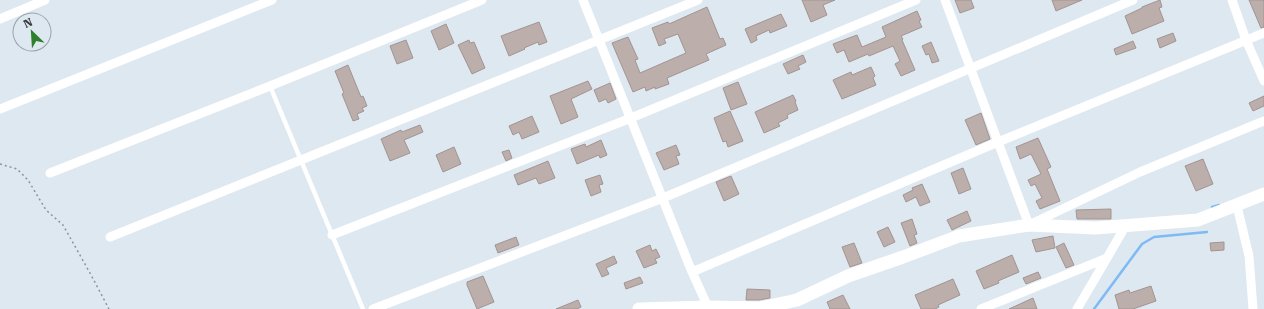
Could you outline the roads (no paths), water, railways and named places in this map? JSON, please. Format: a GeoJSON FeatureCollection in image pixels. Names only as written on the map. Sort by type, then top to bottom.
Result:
{"type":"FeatureCollection","features":[{"type":"Feature","properties":{"kind":"street"},"geometry":{"type":"LineString","coordinates":[[0,19],[45,0]]}},
{"type":"Feature","properties":{"kind":"street"},"geometry":{"type":"LineString","coordinates":[[0,109],[272,0]]}},
{"type":"Feature","properties":{"kind":"street"},"geometry":{"type":"LineString","coordinates":[[50,174],[482,0]]}},
{"type":"Feature","properties":{"kind":"street"},"geometry":{"type":"LineString","coordinates":[[583,0],[598,41],[631,118],[692,272],[708,307]]}},
{"type":"Feature","properties":{"kind":"street"},"geometry":{"type":"LineString","coordinates":[[110,237],[698,0]]}},
{"type":"Feature","properties":{"kind":"street"},"geometry":{"type":"LineString","coordinates":[[332,235],[631,118],[916,0]]}},
{"type":"Feature","properties":{"kind":"street"},"geometry":{"type":"LineString","coordinates":[[945,0],[1029,225]]}},
{"type":"Feature","properties":{"kind":"street"},"geometry":{"type":"LineString","coordinates":[[373,309],[663,198],[1133,0]]}},
{"type":"Feature","properties":{"kind":"street"},"geometry":{"type":"LineString","coordinates":[[1232,0],[1246,40],[1264,80]]}},
{"type":"Feature","properties":{"kind":"street"},"geometry":{"type":"LineString","coordinates":[[692,272],[998,142],[1264,33]]}},
{"type":"Feature","properties":{"kind":"street"},"geometry":{"type":"LineString","coordinates":[[1029,225],[1140,172],[1264,121]]}},
{"type":"Feature","properties":{"kind":"street"},"geometry":{"type":"LineString","coordinates":[[639,309],[708,307],[760,308],[797,300],[848,276],[959,236],[1029,225],[1095,228],[1198,220],[1237,206],[1264,194]]}},
{"type":"Feature","properties":{"kind":"street"},"geometry":{"type":"LineString","coordinates":[[1237,206],[1249,256],[1253,309]]}},
{"type":"Feature","properties":{"kind":"street"},"geometry":{"type":"LineString","coordinates":[[1077,309],[1126,225]]}},
{"type":"Feature","properties":{"kind":"street"},"geometry":{"type":"LineString","coordinates":[[981,309],[1107,258]]}},
{"type":"Feature","properties":{"kind":"lane"},"geometry":{"type":"LineString","coordinates":[[270,86],[363,309]]}},
{"type":"Feature","properties":{"kind":"waterway"},"geometry":{"type":"LineString","coordinates":[[1212,207],[1219,205]]}},
{"type":"Feature","properties":{"kind":"waterway"},"geometry":{"type":"LineString","coordinates":[[1094,309],[1142,244],[1154,237],[1207,232]]}}]}
